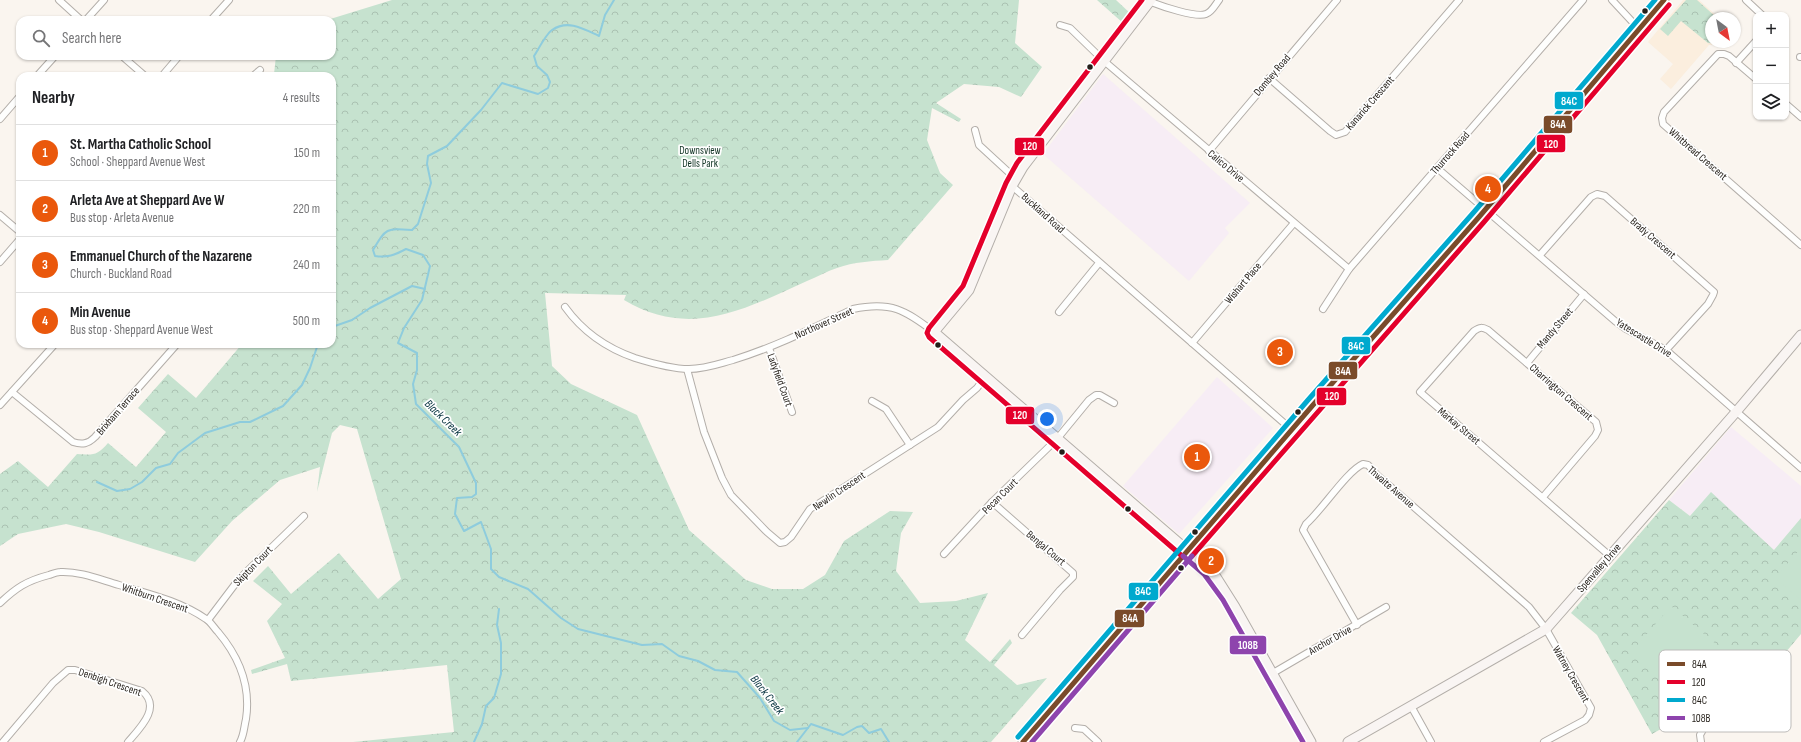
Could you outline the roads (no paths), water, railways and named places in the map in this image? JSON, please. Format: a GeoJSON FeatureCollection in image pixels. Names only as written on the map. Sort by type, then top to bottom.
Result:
{"type":"FeatureCollection","features":[{"type":"Feature","properties":{"kind":"street"},"geometry":{"type":"LineString","coordinates":[[59,0],[77,16]]}},
{"type":"Feature","properties":{"kind":"street"},"geometry":{"type":"LineString","coordinates":[[90,16],[104,0]]}},
{"type":"Feature","properties":{"kind":"street"},"geometry":{"type":"LineString","coordinates":[[215,16],[229,0]]}},
{"type":"Feature","properties":{"kind":"street"},"geometry":{"type":"LineString","coordinates":[[934,332],[969,290],[1014,182],[1104,61],[1151,1],[1160,6],[1201,15],[1210,12],[1219,0]]}},
{"type":"Feature","properties":{"kind":"street","name":"Dombey Road"},"geometry":{"type":"LineString","coordinates":[[1209,151],[1269,78],[1337,0]]}},
{"type":"Feature","properties":{"kind":"street","name":"Kanarick Crescent"},"geometry":{"type":"LineString","coordinates":[[1269,78],[1330,131],[1336,135],[1341,135],[1459,0]]}},
{"type":"Feature","properties":{"kind":"street","name":"Thurrock Road"},"geometry":{"type":"LineString","coordinates":[[1323,310],[1349,269],[1583,0]]}},
{"type":"Feature","properties":{"kind":"street"},"geometry":{"type":"LineString","coordinates":[[1612,0],[1639,29]]}},
{"type":"Feature","properties":{"kind":"street"},"geometry":{"type":"LineString","coordinates":[[1023,742],[1292,430],[1485,210],[1664,0]]}},
{"type":"Feature","properties":{"kind":"street"},"geometry":{"type":"LineString","coordinates":[[1746,0],[1759,12]]}},
{"type":"Feature","properties":{"kind":"street","name":"Calico Drive"},"geometry":{"type":"LineString","coordinates":[[1060,24],[1070,28],[1104,61],[1349,269]]}},
{"type":"Feature","properties":{"kind":"street"},"geometry":{"type":"LineString","coordinates":[[1736,62],[1753,45]]}},
{"type":"Feature","properties":{"kind":"street","name":"Whitbread Crescent"},"geometry":{"type":"LineString","coordinates":[[1753,76],[1724,54],[1718,54],[1712,58],[1664,112],[1662,118],[1663,124],[1801,245]]}},
{"type":"Feature","properties":{"kind":"street"},"geometry":{"type":"LineString","coordinates":[[41,72],[52,60]]}},
{"type":"Feature","properties":{"kind":"street"},"geometry":{"type":"LineString","coordinates":[[127,60],[140,72]]}},
{"type":"Feature","properties":{"kind":"street"},"geometry":{"type":"LineString","coordinates":[[165,72],[176,60]]}},
{"type":"Feature","properties":{"kind":"street"},"geometry":{"type":"LineString","coordinates":[[0,119],[16,101]]}},
{"type":"Feature","properties":{"kind":"street"},"geometry":{"type":"LineString","coordinates":[[1789,107],[1801,117]]}},
{"type":"Feature","properties":{"kind":"street","name":"Buckland Road"},"geometry":{"type":"LineString","coordinates":[[975,130],[980,145],[1014,182],[1099,263],[1292,430]]}},
{"type":"Feature","properties":{"kind":"street","name":"Yatescastle Drive"},"geometry":{"type":"LineString","coordinates":[[1437,168],[1626,329],[1666,350],[1801,468]]}},
{"type":"Feature","properties":{"kind":"street","name":"Brady Crescent"},"geometry":{"type":"LineString","coordinates":[[1540,255],[1591,197],[1597,194],[1605,196],[1714,292],[1708,304],[1666,350]]}},
{"type":"Feature","properties":{"kind":"street"},"geometry":{"type":"LineString","coordinates":[[0,215],[16,229]]}},
{"type":"Feature","properties":{"kind":"street","name":"Wishart Place"},"geometry":{"type":"LineString","coordinates":[[1192,343],[1294,223]]}},
{"type":"Feature","properties":{"kind":"street"},"geometry":{"type":"LineString","coordinates":[[0,262],[16,244]]}},
{"type":"Feature","properties":{"kind":"street"},"geometry":{"type":"LineString","coordinates":[[1058,312],[1099,263]]}},
{"type":"Feature","properties":{"kind":"street","name":"Mandy Street"},"geometry":{"type":"LineString","coordinates":[[1526,363],[1584,294]]}},
{"type":"Feature","properties":{"kind":"street","name":"Northover Street"},"geometry":{"type":"LineString","coordinates":[[565,307],[579,325],[592,336],[618,352],[651,362],[687,369],[716,366],[769,348],[853,309],[870,306],[893,307],[904,311],[934,332],[1216,577],[1235,606],[1311,742]]}},
{"type":"Feature","properties":{"kind":"street","name":"Markay Street"},"geometry":{"type":"LineString","coordinates":[[1526,363],[1488,330],[1482,327],[1474,331],[1420,392],[1610,556]]}},
{"type":"Feature","properties":{"kind":"street","name":"Spenvalley Drive"},"geometry":{"type":"LineString","coordinates":[[1348,742],[1546,629],[1800,339]]}},
{"type":"Feature","properties":{"kind":"street"},"geometry":{"type":"LineString","coordinates":[[0,405],[51,348]]}},
{"type":"Feature","properties":{"kind":"street","name":"Brixham Terrace"},"geometry":{"type":"LineString","coordinates":[[12,392],[73,442],[80,445],[84,444],[95,437],[174,348]]}},
{"type":"Feature","properties":{"kind":"street","name":"Ladyfield Court"},"geometry":{"type":"LineString","coordinates":[[769,348],[792,412]]}},
{"type":"Feature","properties":{"kind":"street","name":"Charrington Crescent"},"geometry":{"type":"LineString","coordinates":[[1526,363],[1596,422],[1598,430],[1590,443],[1543,497]]}},
{"type":"Feature","properties":{"kind":"street","name":"Newlin Crescent"},"geometry":{"type":"LineString","coordinates":[[687,369],[704,432],[722,478],[731,494],[767,532],[780,542],[785,542],[791,537],[810,509],[938,427],[963,400],[977,388],[985,377]]}},
{"type":"Feature","properties":{"kind":"street","name":"Pecan Court"},"geometry":{"type":"LineString","coordinates":[[944,554],[992,502],[1058,439],[1091,398],[1096,395],[1100,395],[1114,403]]}},
{"type":"Feature","properties":{"kind":"street"},"geometry":{"type":"LineString","coordinates":[[872,401],[886,409],[910,445]]}},
{"type":"Feature","properties":{"kind":"street","name":"Thwaite Avenue"},"geometry":{"type":"LineString","coordinates":[[1357,625],[1303,530],[1306,524],[1358,467],[1363,464],[1368,465],[1377,475],[1524,602],[1546,629]]}},
{"type":"Feature","properties":{"kind":"street","name":"Bengal Court"},"geometry":{"type":"LineString","coordinates":[[992,502],[1073,573],[1074,577],[1060,590],[1022,635]]}},
{"type":"Feature","properties":{"kind":"street","name":"Skipton Court"},"geometry":{"type":"LineString","coordinates":[[208,620],[239,579],[304,516]]}},
{"type":"Feature","properties":{"kind":"street","name":"Whitburn Crescent"},"geometry":{"type":"LineString","coordinates":[[0,603],[20,586],[30,580],[64,572],[82,575],[178,603],[208,620],[224,639],[232,652],[245,683],[248,695],[247,708],[243,737],[240,742]]}},
{"type":"Feature","properties":{"kind":"street","name":"Anchor Drive"},"geometry":{"type":"LineString","coordinates":[[1273,673],[1386,607]]}},
{"type":"Feature","properties":{"kind":"street","name":"Watney Crescent"},"geometry":{"type":"LineString","coordinates":[[1544,742],[1585,720],[1589,715],[1591,708],[1546,629]]}},
{"type":"Feature","properties":{"kind":"street","name":"Denbigh Crescent"},"geometry":{"type":"LineString","coordinates":[[3,742],[53,682],[68,670],[75,670],[142,691],[148,697],[150,706],[148,717],[128,742]]}},
{"type":"Feature","properties":{"kind":"street"},"geometry":{"type":"LineString","coordinates":[[1411,706],[1431,742]]}},
{"type":"Feature","properties":{"kind":"street"},"geometry":{"type":"LineString","coordinates":[[1075,728],[1084,729],[1098,742]]}},
{"type":"Feature","properties":{"kind":"street"},"geometry":{"type":"LineString","coordinates":[[1701,732],[1701,742]]}},
{"type":"Feature","properties":{"kind":"waterway","name":"Black Creek"},"geometry":{"type":"LineString","coordinates":[[614,0],[605,15],[599,36],[582,28],[570,25],[558,27],[547,35],[534,56],[537,66],[547,75],[550,82],[548,88],[538,94],[502,83],[481,110],[447,146],[428,156],[427,164],[431,183],[418,224],[412,230],[397,229],[384,233],[373,250],[375,256],[383,257],[406,249],[423,255],[430,266],[422,300],[404,328],[398,343],[417,353],[417,370],[413,384],[416,404],[459,447],[476,483],[476,494],[472,497],[457,498],[455,514],[464,531],[481,522],[491,549],[491,569],[499,577],[528,589],[561,618],[578,629],[642,645],[662,644],[679,656],[698,661],[715,670],[737,672],[760,698],[774,721],[790,730],[808,728]]}},
{"type":"Feature","properties":{"kind":"waterway"},"geometry":{"type":"LineString","coordinates":[[336,326],[352,320],[370,308],[412,286],[425,289]]}},
{"type":"Feature","properties":{"kind":"waterway"},"geometry":{"type":"LineString","coordinates":[[97,482],[117,491],[130,489],[142,482],[156,468],[170,464],[178,453],[205,433],[240,422],[250,422],[283,406],[302,385],[317,348]]}},
{"type":"Feature","properties":{"kind":"waterway"},"geometry":{"type":"LineString","coordinates":[[474,742],[482,724],[486,706],[494,698],[501,674],[501,643],[497,625],[499,609]]}},
{"type":"Feature","properties":{"kind":"waterway","name":"Black Creek"},"geometry":{"type":"LineString","coordinates":[[797,742],[811,724],[843,735],[857,727],[862,726],[869,733],[881,729],[889,742]]}},
{"type":"Feature","properties":{"kind":"place","name":"Min Avenue"},"geometry":{"type":"Point","coordinates":[1488,189]}},
{"type":"Feature","properties":{"kind":"place","name":"Emmanuel Church of the Nazarene"},"geometry":{"type":"Point","coordinates":[1280,352]}},
{"type":"Feature","properties":{"kind":"place","name":"St. Martha Catholic School"},"geometry":{"type":"Point","coordinates":[1197,457]}},
{"type":"Feature","properties":{"kind":"place","name":"Arleta Ave at Sheppard Ave W"},"geometry":{"type":"Point","coordinates":[1211,561]}},
{"type":"Feature","properties":{"kind":"park label","name":"Downsview Dells Park"},"geometry":{"type":"Point","coordinates":[700,156]}}]}
